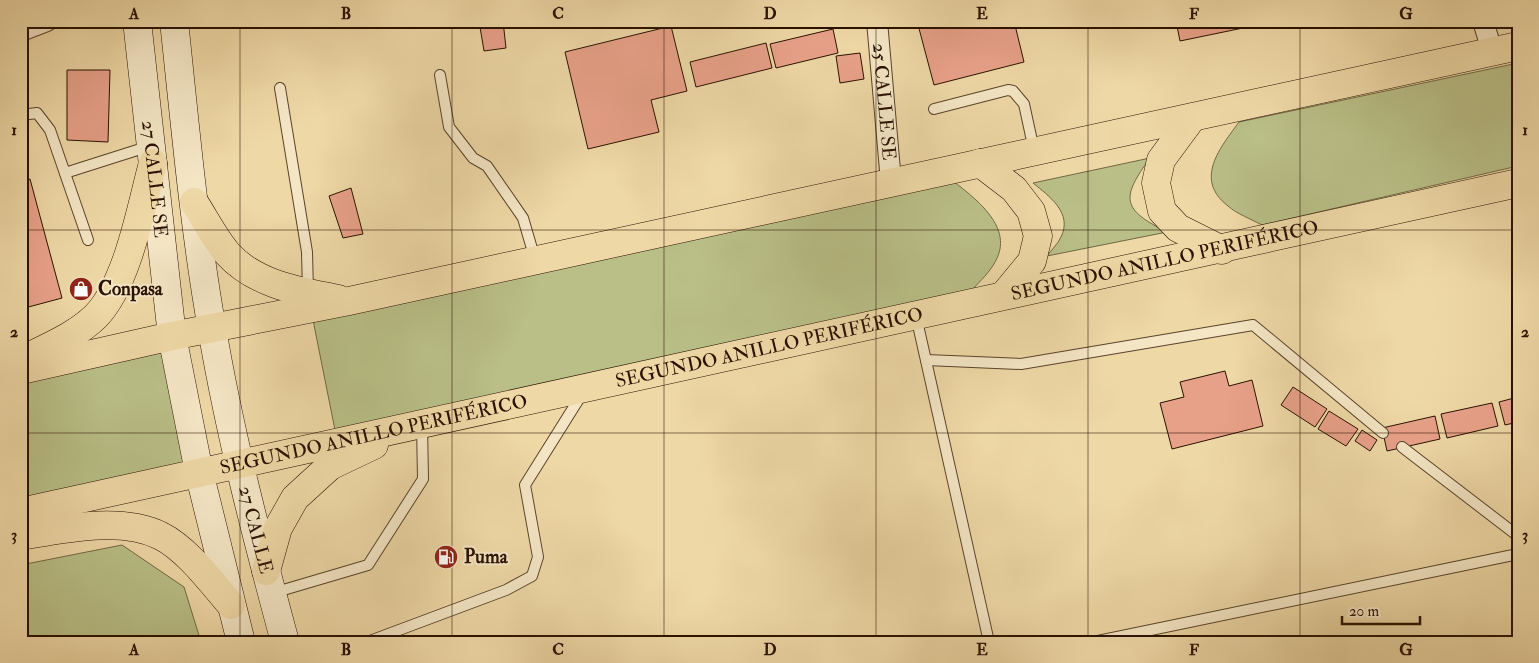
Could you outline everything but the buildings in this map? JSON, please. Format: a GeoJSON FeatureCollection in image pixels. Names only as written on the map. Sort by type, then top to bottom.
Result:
{"type":"FeatureCollection","features":[{"type":"Feature","properties":{"kind":"main road","name":"27 CALLE SE"},"geometry":{"type":"LineString","coordinates":[[138,21],[172,336]]}},
{"type":"Feature","properties":{"kind":"main road","name":"27 CALLE SE"},"geometry":{"type":"LineString","coordinates":[[174,21],[194,202],[212,329]]}},
{"type":"Feature","properties":{"kind":"main road"},"geometry":{"type":"LineString","coordinates":[[21,370],[172,336],[349,301],[1505,48]]}},
{"type":"Feature","properties":{"kind":"main road"},"geometry":{"type":"LineString","coordinates":[[1192,118],[1161,160],[1156,183],[1162,212],[1178,228],[1222,250]]}},
{"type":"Feature","properties":{"kind":"main road"},"geometry":{"type":"LineString","coordinates":[[21,361],[67,337],[96,316],[115,289],[125,263],[152,154]]}},
{"type":"Feature","properties":{"kind":"main road"},"geometry":{"type":"LineString","coordinates":[[980,163],[1014,190],[1031,211],[1038,236],[1032,261],[1004,295]]}},
{"type":"Feature","properties":{"kind":"main road","name":"SEGUNDO ANILLO PERIFÉRICO"},"geometry":{"type":"LineString","coordinates":[[21,512],[420,423],[916,316],[1004,295],[1222,250],[1518,183]]}},
{"type":"Feature","properties":{"kind":"main road"},"geometry":{"type":"LineString","coordinates":[[194,202],[228,254],[251,272],[283,287],[349,301]]}},
{"type":"Feature","properties":{"kind":"main road","name":"27 CALLE"},"geometry":{"type":"LineString","coordinates":[[212,329],[239,464],[285,642]]}},
{"type":"Feature","properties":{"kind":"main road"},"geometry":{"type":"LineString","coordinates":[[172,336],[199,472],[242,642]]}},
{"type":"Feature","properties":{"kind":"main road"},"geometry":{"type":"LineString","coordinates":[[269,582],[278,528],[295,498],[330,466],[420,423]]}},
{"type":"Feature","properties":{"kind":"main road"},"geometry":{"type":"LineString","coordinates":[[21,536],[87,526],[123,526],[161,536],[189,558],[232,605]]}},
{"type":"Feature","properties":{"kind":"street"},"geometry":{"type":"LineString","coordinates":[[21,32],[47,21]]}},
{"type":"Feature","properties":{"kind":"street","name":"25 CALLE SE"},"geometry":{"type":"LineString","coordinates":[[877,21],[891,182]]}},
{"type":"Feature","properties":{"kind":"street"},"geometry":{"type":"LineString","coordinates":[[1483,21],[1505,48]]}},
{"type":"Feature","properties":{"kind":"lane"},"geometry":{"type":"LineString","coordinates":[[440,75],[449,127],[473,158],[487,166],[523,218],[536,260]]}},
{"type":"Feature","properties":{"kind":"lane"},"geometry":{"type":"LineString","coordinates":[[280,88],[307,252],[308,292]]}},
{"type":"Feature","properties":{"kind":"lane"},"geometry":{"type":"LineString","coordinates":[[934,109],[1008,90],[1013,91],[1024,104],[1034,151]]}},
{"type":"Feature","properties":{"kind":"lane"},"geometry":{"type":"LineString","coordinates":[[21,115],[37,113],[50,130],[88,240]]}},
{"type":"Feature","properties":{"kind":"lane"},"geometry":{"type":"LineString","coordinates":[[65,173],[152,154]]}},
{"type":"Feature","properties":{"kind":"lane"},"geometry":{"type":"LineString","coordinates":[[916,316],[989,642]]}},
{"type":"Feature","properties":{"kind":"lane"},"geometry":{"type":"LineString","coordinates":[[926,360],[1021,364],[1253,325],[1383,432]]}},
{"type":"Feature","properties":{"kind":"lane"},"geometry":{"type":"LineString","coordinates":[[367,642],[506,590],[532,576],[538,557],[525,485],[586,387]]}},
{"type":"Feature","properties":{"kind":"lane"},"geometry":{"type":"LineString","coordinates":[[269,582],[368,565],[423,479],[420,423]]}},
{"type":"Feature","properties":{"kind":"lane"},"geometry":{"type":"LineString","coordinates":[[1402,447],[1518,536]]}},
{"type":"Feature","properties":{"kind":"lane"},"geometry":{"type":"LineString","coordinates":[[1093,642],[1518,554]]}},
{"type":"Feature","properties":{"kind":"green space"},"geometry":{"type":"Polygon","coordinates":[[[1518,63],[1518,166],[1262,225],[1228,206],[1218,196],[1212,185],[1211,174],[1218,152],[1239,122],[1518,63]]]}},
{"type":"Feature","properties":{"kind":"green space"},"geometry":{"type":"Polygon","coordinates":[[[1150,158],[1134,183],[1130,201],[1134,209],[1141,216],[1167,232],[1047,256],[1061,237],[1064,220],[1058,206],[1033,183],[1150,158]]]}},
{"type":"Feature","properties":{"kind":"green space"},"geometry":{"type":"Polygon","coordinates":[[[953,181],[972,196],[990,215],[997,226],[1000,238],[1000,249],[995,262],[988,273],[973,289],[335,430],[313,320],[953,181]]]}},
{"type":"Feature","properties":{"kind":"green space"},"geometry":{"type":"Polygon","coordinates":[[[169,340],[195,468],[21,505],[21,374],[169,340]]]}},
{"type":"Feature","properties":{"kind":"green space"},"geometry":{"type":"Polygon","coordinates":[[[122,545],[184,587],[201,642],[21,642],[21,565],[122,545]]]}},
{"type":"Feature","properties":{"kind":"place","name":"Conpasa"},"geometry":{"type":"Point","coordinates":[81,289]}},
{"type":"Feature","properties":{"kind":"place","name":"Puma"},"geometry":{"type":"Point","coordinates":[446,557]}}]}
